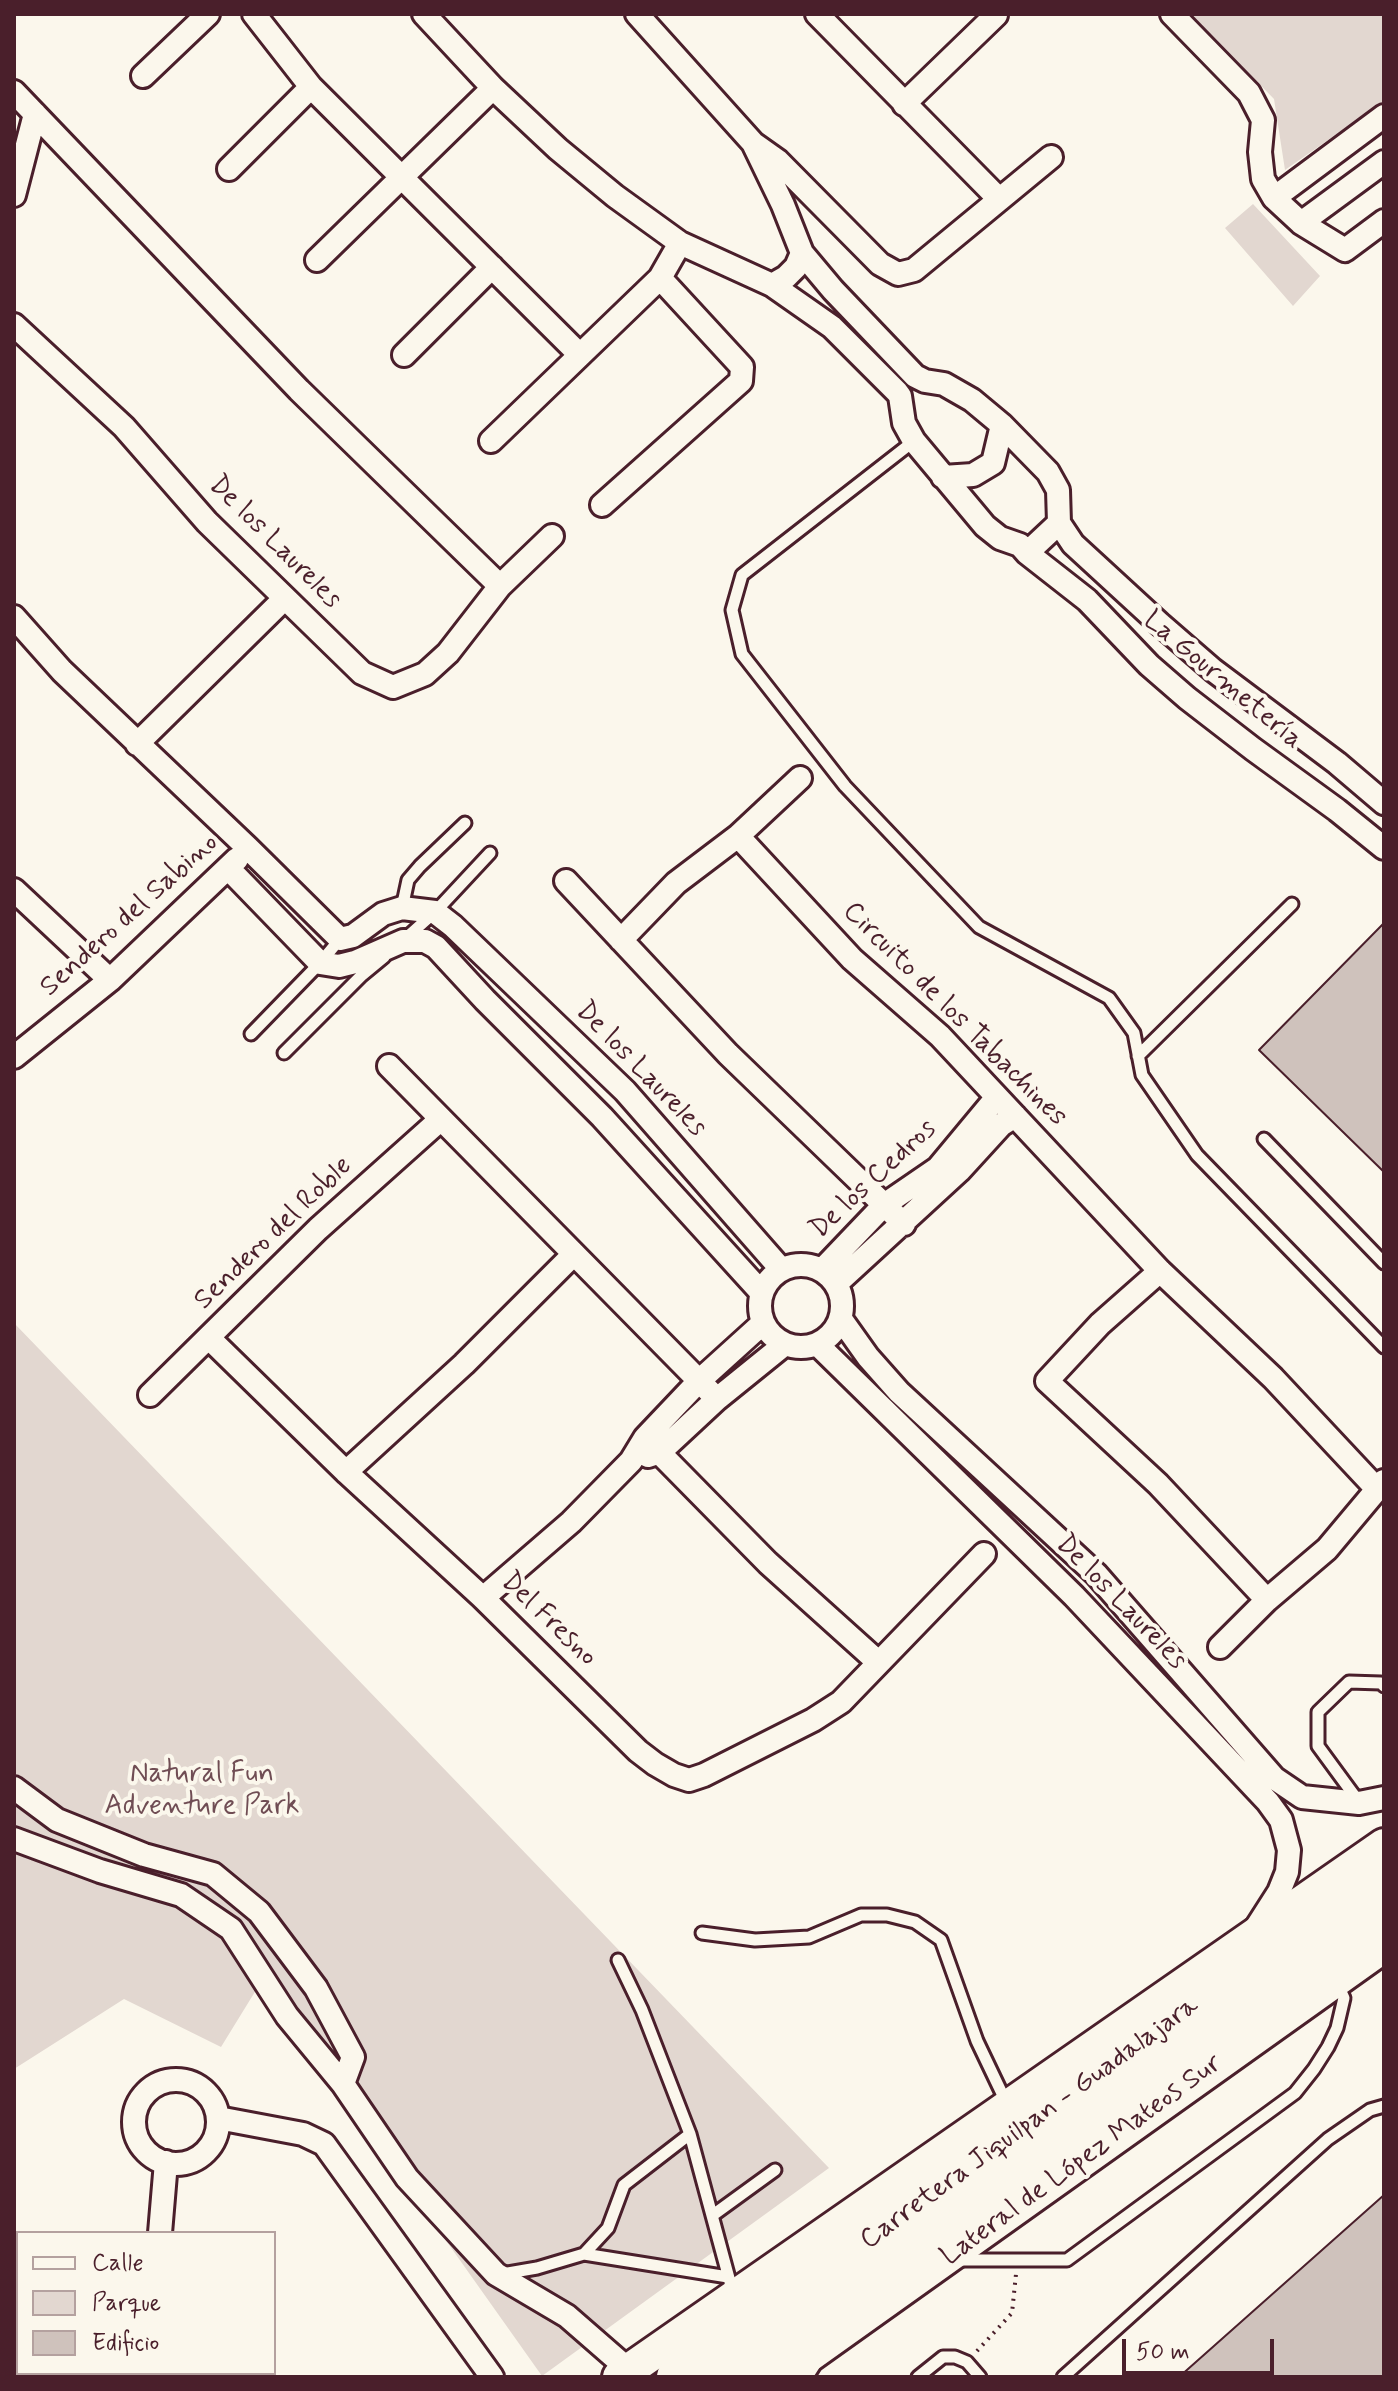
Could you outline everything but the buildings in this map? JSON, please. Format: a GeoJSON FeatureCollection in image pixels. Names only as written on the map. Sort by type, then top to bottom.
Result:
{"type":"FeatureCollection","features":[{"type":"Feature","properties":{"kind":"highway","name":"Carretera Jiquilpan - Guadalajara"},"geometry":{"type":"LineString","coordinates":[[677,2377],[1384,1872]]}},
{"type":"Feature","properties":{"kind":"highway","name":"Carretera Jiquilpan - Guadalajara"},"geometry":{"type":"LineString","coordinates":[[731,2377],[1384,1917]]}},
{"type":"Feature","properties":{"kind":"street"},"geometry":{"type":"LineString","coordinates":[[143,76],[208,14]]}},
{"type":"Feature","properties":{"kind":"street"},"geometry":{"type":"LineString","coordinates":[[254,14],[311,87],[580,355]]}},
{"type":"Feature","properties":{"kind":"street","name":"La Gourmetería"},"geometry":{"type":"LineString","coordinates":[[424,14],[493,88],[558,149],[615,196],[680,243],[772,285],[832,327],[897,392],[904,423],[914,441],[985,526],[1000,538],[1020,545],[1087,600],[1149,665],[1187,698],[1384,848]]}},
{"type":"Feature","properties":{"kind":"street"},"geometry":{"type":"LineString","coordinates":[[637,14],[753,143],[778,161],[880,264],[898,274],[914,270],[1051,157]]}},
{"type":"Feature","properties":{"kind":"street"},"geometry":{"type":"LineString","coordinates":[[817,14],[999,199]]}},
{"type":"Feature","properties":{"kind":"street"},"geometry":{"type":"LineString","coordinates":[[1172,14],[1249,93],[1263,120],[1260,152],[1263,179],[1274,198],[1301,223],[1345,250],[1384,221]]}},
{"type":"Feature","properties":{"kind":"street"},"geometry":{"type":"LineString","coordinates":[[904,104],[996,15]]}},
{"type":"Feature","properties":{"kind":"street"},"geometry":{"type":"LineString","coordinates":[[229,169],[311,87]]}},
{"type":"Feature","properties":{"kind":"street"},"geometry":{"type":"LineString","coordinates":[[317,260],[493,88]]}},
{"type":"Feature","properties":{"kind":"street"},"geometry":{"type":"LineString","coordinates":[[14,92],[299,390],[500,586]]}},
{"type":"Feature","properties":{"kind":"street"},"geometry":{"type":"LineString","coordinates":[[14,195],[35,114]]}},
{"type":"Feature","properties":{"kind":"street"},"geometry":{"type":"LineString","coordinates":[[1274,198],[1384,116]]}},
{"type":"Feature","properties":{"kind":"street"},"geometry":{"type":"LineString","coordinates":[[753,143],[802,253],[824,281],[915,376],[944,384],[972,400],[1002,425],[1048,472],[1058,490],[1059,523],[1027,553]]}},
{"type":"Feature","properties":{"kind":"street"},"geometry":{"type":"LineString","coordinates":[[1301,223],[1384,162]]}},
{"type":"Feature","properties":{"kind":"street"},"geometry":{"type":"LineString","coordinates":[[491,441],[660,278],[680,243]]}},
{"type":"Feature","properties":{"kind":"street"},"geometry":{"type":"LineString","coordinates":[[772,285],[796,267],[802,253]]}},
{"type":"Feature","properties":{"kind":"street"},"geometry":{"type":"LineString","coordinates":[[404,355],[492,267]]}},
{"type":"Feature","properties":{"kind":"street"},"geometry":{"type":"LineString","coordinates":[[602,505],[741,381],[742,367],[660,278]]}},
{"type":"Feature","properties":{"kind":"street","name":"De los Laureles"},"geometry":{"type":"LineString","coordinates":[[14,325],[124,427],[207,522],[362,673],[393,687],[425,674],[448,653],[500,586],[552,536]]}},
{"type":"Feature","properties":{"kind":"street"},"geometry":{"type":"LineString","coordinates":[[943,477],[973,475],[993,463],[1002,425]]}},
{"type":"Feature","properties":{"kind":"street","name":"La Gourmetería"},"geometry":{"type":"LineString","coordinates":[[1059,523],[1073,544],[1170,634],[1384,803]]}},
{"type":"Feature","properties":{"kind":"street"},"geometry":{"type":"LineString","coordinates":[[137,744],[285,598]]}},
{"type":"Feature","properties":{"kind":"street"},"geometry":{"type":"LineString","coordinates":[[14,617],[62,671],[340,939],[353,936],[383,914],[402,908],[435,912]]}},
{"type":"Feature","properties":{"kind":"street"},"geometry":{"type":"LineString","coordinates":[[621,940],[676,883],[738,836],[800,778]]}},
{"type":"Feature","properties":{"kind":"street","name":"Circuito de los Tabachines"},"geometry":{"type":"LineString","coordinates":[[738,836],[852,959],[940,1036],[1160,1271],[1380,1484],[1327,1549],[1267,1600],[1220,1647]]}},
{"type":"Feature","properties":{"kind":"street","name":"Sendero del Sabino"},"geometry":{"type":"LineString","coordinates":[[14,1057],[110,980],[248,848]]}},
{"type":"Feature","properties":{"kind":"street"},"geometry":{"type":"LineString","coordinates":[[228,868],[320,963],[339,966],[355,962],[403,941],[425,941],[436,947],[602,1117],[761,1292]]}},
{"type":"Feature","properties":{"kind":"street"},"geometry":{"type":"LineString","coordinates":[[566,881],[728,1054],[904,1224]]}},
{"type":"Feature","properties":{"kind":"street"},"geometry":{"type":"LineString","coordinates":[[14,890],[110,980]]}},
{"type":"Feature","properties":{"kind":"street","name":"De los Laureles"},"geometry":{"type":"LineString","coordinates":[[435,912],[462,934],[625,1091],[781,1269]]}},
{"type":"Feature","properties":{"kind":"street"},"geometry":{"type":"LineString","coordinates":[[389,1066],[717,1399]]}},
{"type":"Feature","properties":{"kind":"street","name":"De los Cedros"},"geometry":{"type":"LineString","coordinates":[[829,1277],[884,1205],[938,1168],[997,1097]]}},
{"type":"Feature","properties":{"kind":"street","name":"De los Cedros"},"geometry":{"type":"LineString","coordinates":[[829,1277],[904,1224],[1001,1125],[1015,1116]]}},
{"type":"Feature","properties":{"kind":"street","name":"Sendero del Roble"},"geometry":{"type":"LineString","coordinates":[[150,1395],[318,1229],[441,1119]]}},
{"type":"Feature","properties":{"kind":"street"},"geometry":{"type":"LineString","coordinates":[[346,1472],[464,1364],[574,1254]]}},
{"type":"Feature","properties":{"kind":"street"},"geometry":{"type":"LineString","coordinates":[[791,1265],[807,1265],[829,1277],[842,1300],[841,1319],[832,1333],[817,1344],[800,1347],[785,1344],[771,1334],[763,1323],[759,1307],[761,1292],[773,1275],[791,1265]]}},
{"type":"Feature","properties":{"kind":"street"},"geometry":{"type":"LineString","coordinates":[[1160,1271],[1100,1324],[1047,1381],[1158,1484],[1267,1600]]}},
{"type":"Feature","properties":{"kind":"street","name":"De los Laureles"},"geometry":{"type":"LineString","coordinates":[[841,1319],[868,1357],[899,1392],[1096,1574],[1274,1778],[1302,1797],[1359,1803],[1384,1798]]}},
{"type":"Feature","properties":{"kind":"street"},"geometry":{"type":"LineString","coordinates":[[653,1445],[699,1381],[763,1323]]}},
{"type":"Feature","properties":{"kind":"street","name":"Del Fresno"},"geometry":{"type":"LineString","coordinates":[[209,1338],[346,1472],[483,1598],[638,1751],[674,1775],[689,1780],[813,1720],[841,1702],[984,1554]]}},
{"type":"Feature","properties":{"kind":"street"},"geometry":{"type":"LineString","coordinates":[[483,1598],[571,1522],[631,1461],[717,1399],[785,1344]]}},
{"type":"Feature","properties":{"kind":"street","name":"De los Laureles"},"geometry":{"type":"LineString","coordinates":[[817,1344],[1074,1596],[1268,1802],[1281,1820],[1289,1850],[1287,1872],[1279,1892],[1250,1937]]}},
{"type":"Feature","properties":{"kind":"street"},"geometry":{"type":"LineString","coordinates":[[653,1445],[768,1563],[878,1662]]}},
{"type":"Feature","properties":{"kind":"street"},"geometry":{"type":"LineString","coordinates":[[1074,1596],[1096,1574]]}},
{"type":"Feature","properties":{"kind":"street"},"geometry":{"type":"LineString","coordinates":[[1181,1710],[1200,1692]]}},
{"type":"Feature","properties":{"kind":"street"},"geometry":{"type":"LineString","coordinates":[[1268,1802],[1284,1785]]}},
{"type":"Feature","properties":{"kind":"street"},"geometry":{"type":"LineString","coordinates":[[14,1788],[57,1820],[144,1855],[213,1874],[259,1912],[316,1988],[353,2057],[343,2084]]}},
{"type":"Feature","properties":{"kind":"street"},"geometry":{"type":"LineString","coordinates":[[14,1839],[100,1871],[181,1895],[231,1929],[287,2016],[343,2084],[407,2178],[496,2274],[567,2316],[624,2373],[731,2287],[1008,2106],[1384,1845]]}},
{"type":"Feature","properties":{"kind":"street","name":"Lateral de López Mateos Sur"},"geometry":{"type":"LineString","coordinates":[[791,2371],[1384,1946]]}},
{"type":"Feature","properties":{"kind":"street"},"geometry":{"type":"LineString","coordinates":[[166,2081],[190,2082],[209,2096],[218,2118],[217,2132],[206,2151],[188,2162],[166,2162],[145,2151],[134,2129],[137,2106],[145,2092],[166,2081]]}},
{"type":"Feature","properties":{"kind":"street"},"geometry":{"type":"LineString","coordinates":[[218,2118],[303,2134],[324,2144],[492,2377]]}},
{"type":"Feature","properties":{"kind":"street"},"geometry":{"type":"LineString","coordinates":[[160,2231],[166,2162]]}},
{"type":"Feature","properties":{"kind":"lane"},"geometry":{"type":"LineString","coordinates":[[914,441],[742,575],[732,610],[742,654],[845,786],[979,927],[1109,998],[1134,1033],[1142,1075],[1197,1155],[1384,1347]]}},
{"type":"Feature","properties":{"kind":"lane"},"geometry":{"type":"LineString","coordinates":[[402,908],[408,880],[465,823]]}},
{"type":"Feature","properties":{"kind":"lane"},"geometry":{"type":"LineString","coordinates":[[284,1053],[361,976],[435,912],[490,853]]}},
{"type":"Feature","properties":{"kind":"lane"},"geometry":{"type":"LineString","coordinates":[[1138,1056],[1292,904]]}},
{"type":"Feature","properties":{"kind":"lane"},"geometry":{"type":"LineString","coordinates":[[251,1034],[340,939]]}},
{"type":"Feature","properties":{"kind":"lane"},"geometry":{"type":"LineString","coordinates":[[1264,1139],[1384,1263]]}},
{"type":"Feature","properties":{"kind":"lane"},"geometry":{"type":"LineString","coordinates":[[1359,1803],[1318,1746],[1318,1712],[1349,1682],[1381,1683],[1384,1686]]}},
{"type":"Feature","properties":{"kind":"lane"},"geometry":{"type":"LineString","coordinates":[[702,1933],[755,1940],[809,1937],[861,1915],[887,1915],[915,1922],[941,1940],[977,2041],[1008,2106]]}},
{"type":"Feature","properties":{"kind":"lane"},"geometry":{"type":"LineString","coordinates":[[496,2274],[537,2268],[584,2254],[731,2287],[690,2134],[642,2010],[618,1960]]}},
{"type":"Feature","properties":{"kind":"lane"},"geometry":{"type":"LineString","coordinates":[[943,2260],[1067,2260],[1295,2093],[1328,2047],[1337,2028],[1344,1998],[1335,1980]]}},
{"type":"Feature","properties":{"kind":"lane"},"geometry":{"type":"LineString","coordinates":[[1063,2377],[1328,2139],[1370,2110],[1384,2106]]}},
{"type":"Feature","properties":{"kind":"lane"},"geometry":{"type":"LineString","coordinates":[[584,2254],[608,2228],[624,2185],[690,2134]]}},
{"type":"Feature","properties":{"kind":"lane"},"geometry":{"type":"LineString","coordinates":[[713,2215],[775,2170]]}},
{"type":"Feature","properties":{"kind":"lane"},"geometry":{"type":"LineString","coordinates":[[918,2377],[943,2357],[955,2357],[967,2362],[980,2377]]}},
{"type":"Feature","properties":{"kind":"path"},"geometry":{"type":"LineString","coordinates":[[967,2362],[1012,2313],[1017,2260]]}},
{"type":"Feature","properties":{"kind":"green space"},"geometry":{"type":"Polygon","coordinates":[[[1191,14],[1384,14],[1384,101],[1285,170],[1274,99],[1191,14]]]}},
{"type":"Feature","properties":{"kind":"green space"},"geometry":{"type":"Polygon","coordinates":[[[1253,204],[1320,276],[1293,306],[1225,228],[1253,204]]]}},
{"type":"Feature","properties":{"kind":"green space","name":"Natural Fun Adventure Park"},"geometry":{"type":"Polygon","coordinates":[[[14,1323],[829,2168],[542,2376],[352,2108],[269,1969],[221,2047],[124,1999],[14,2069],[14,1323]]]}}]}
